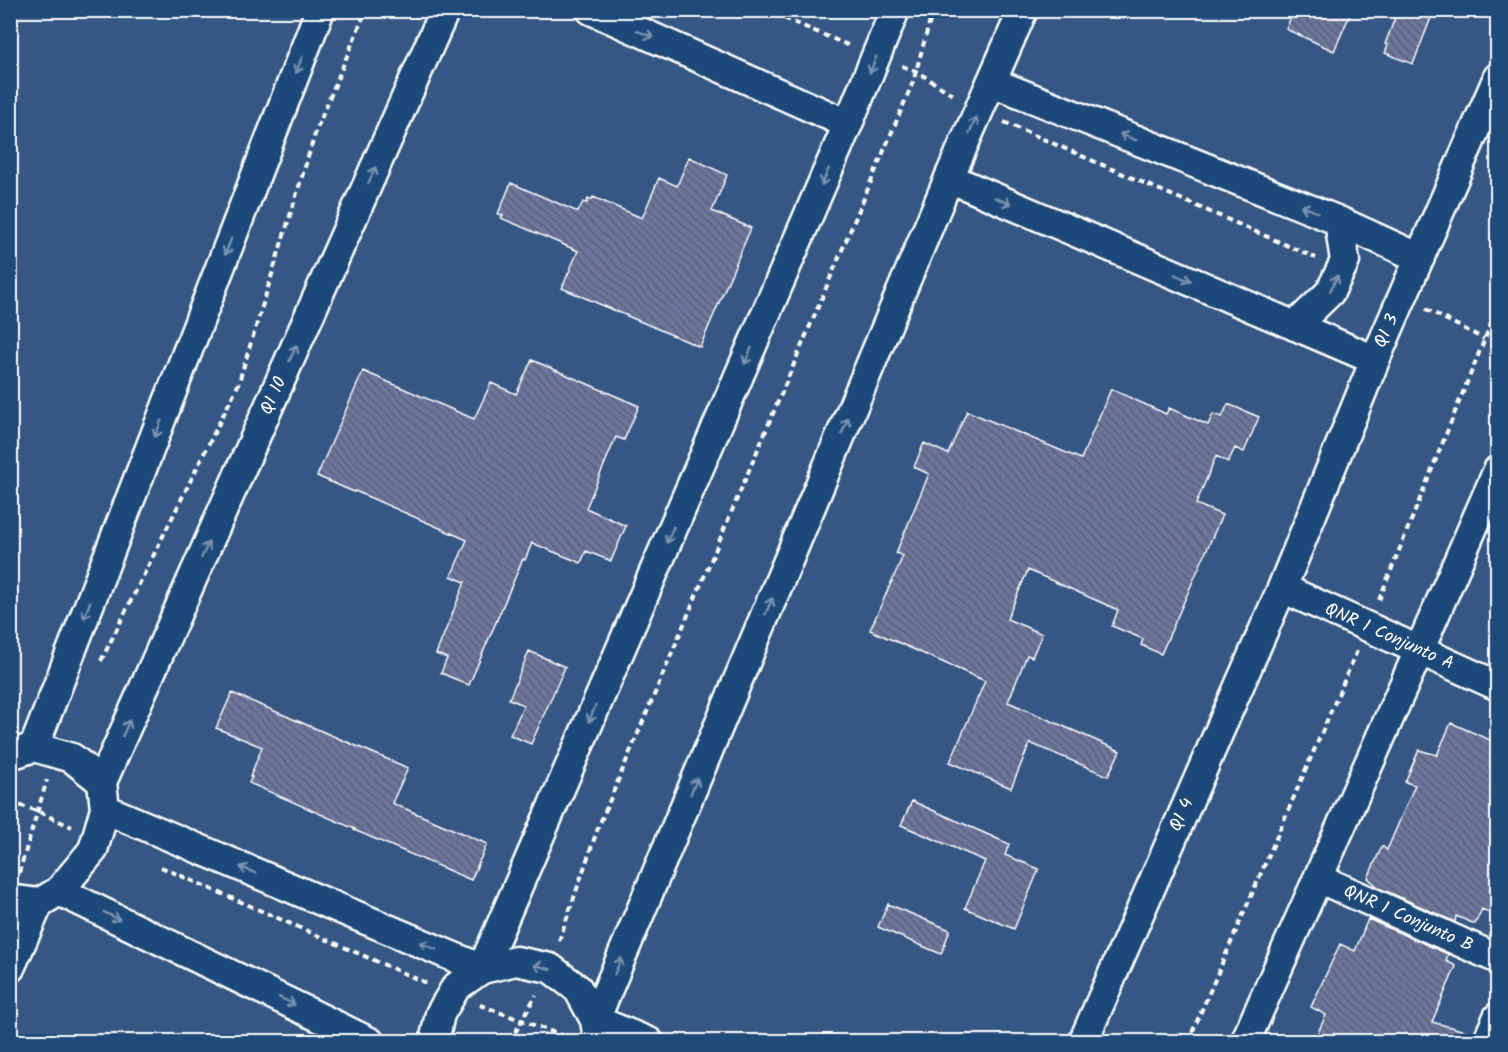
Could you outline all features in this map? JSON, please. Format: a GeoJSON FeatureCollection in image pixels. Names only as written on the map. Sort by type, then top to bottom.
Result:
{"type":"FeatureCollection","features":[{"type":"Feature","properties":{"kind":"street"},"geometry":{"type":"LineString","coordinates":[[320,10],[33,752],[72,758],[104,795],[482,969]]}},
{"type":"Feature","properties":{"kind":"street","name":"QI 10"},"geometry":{"type":"LineString","coordinates":[[10,968],[49,897],[93,850],[104,795],[445,10]]}},
{"type":"Feature","properties":{"kind":"street"},"geometry":{"type":"LineString","coordinates":[[591,10],[849,124]]}},
{"type":"Feature","properties":{"kind":"street"},"geometry":{"type":"LineString","coordinates":[[596,1030],[949,178],[1023,10]]}},
{"type":"Feature","properties":{"kind":"street"},"geometry":{"type":"LineString","coordinates":[[482,969],[849,124],[876,56],[888,13]]}},
{"type":"Feature","properties":{"kind":"street","name":"QI 3"},"geometry":{"type":"LineString","coordinates":[[1282,588],[1375,360],[1497,77]]}},
{"type":"Feature","properties":{"kind":"street"},"geometry":{"type":"LineString","coordinates":[[992,82],[1339,221],[1420,258]]}},
{"type":"Feature","properties":{"kind":"street"},"geometry":{"type":"LineString","coordinates":[[949,178],[1375,360]]}},
{"type":"Feature","properties":{"kind":"street"},"geometry":{"type":"LineString","coordinates":[[1294,326],[1330,292],[1345,261],[1339,221]]}},
{"type":"Feature","properties":{"kind":"street"},"geometry":{"type":"LineString","coordinates":[[1245,1041],[1497,470]]}},
{"type":"Feature","properties":{"kind":"street","name":"QNR 1 Conjunto A"},"geometry":{"type":"LineString","coordinates":[[1282,588],[1497,686]]}},
{"type":"Feature","properties":{"kind":"street","name":"QI 4"},"geometry":{"type":"LineString","coordinates":[[1083,1041],[1282,588]]}},
{"type":"Feature","properties":{"kind":"street","name":"QNR 1 Conjunto B"},"geometry":{"type":"LineString","coordinates":[[1318,878],[1497,959]]}},
{"type":"Feature","properties":{"kind":"street"},"geometry":{"type":"LineString","coordinates":[[14,888],[49,897],[370,1041]]}},
{"type":"Feature","properties":{"kind":"street"},"geometry":{"type":"LineString","coordinates":[[434,1041],[440,1014],[456,987],[482,969],[516,961],[550,968],[578,989],[596,1030]]}},
{"type":"Feature","properties":{"kind":"street"},"geometry":{"type":"LineString","coordinates":[[1487,1041],[1497,1017]]}},
{"type":"Feature","properties":{"kind":"street"},"geometry":{"type":"LineString","coordinates":[[596,1030],[649,1041]]}},
{"type":"Feature","properties":{"kind":"path"},"geometry":{"type":"LineString","coordinates":[[97,669],[238,385],[316,131],[366,10]]}},
{"type":"Feature","properties":{"kind":"path"},"geometry":{"type":"LineString","coordinates":[[765,10],[916,71],[979,111],[1341,269]]}},
{"type":"Feature","properties":{"kind":"path"},"geometry":{"type":"LineString","coordinates":[[510,1041],[550,968],[598,828],[913,82],[933,10]]}},
{"type":"Feature","properties":{"kind":"path"},"geometry":{"type":"LineString","coordinates":[[1403,297],[1484,339]]}},
{"type":"Feature","properties":{"kind":"path"},"geometry":{"type":"LineString","coordinates":[[1188,1041],[1368,628],[1497,306]]}},
{"type":"Feature","properties":{"kind":"path"},"geometry":{"type":"LineString","coordinates":[[14,888],[37,812],[33,752]]}},
{"type":"Feature","properties":{"kind":"path"},"geometry":{"type":"LineString","coordinates":[[10,802],[97,839]]}},
{"type":"Feature","properties":{"kind":"path"},"geometry":{"type":"LineString","coordinates":[[151,862],[452,995],[578,1041]]}},
{"type":"Feature","properties":{"kind":"building"},"geometry":{"type":"Polygon","coordinates":[[[1294,10],[1352,10],[1334,51],[1286,29],[1294,10]]]}},
{"type":"Feature","properties":{"kind":"building"},"geometry":{"type":"Polygon","coordinates":[[[1398,10],[1434,10],[1413,64],[1385,53],[1388,45],[1385,44],[1398,10]]]}},
{"type":"Feature","properties":{"kind":"building"},"geometry":{"type":"Polygon","coordinates":[[[689,157],[727,175],[712,211],[751,228],[700,347],[562,288],[578,251],[501,218],[503,215],[498,214],[511,183],[578,212],[583,202],[587,203],[588,199],[591,200],[593,197],[642,218],[659,178],[677,186],[689,157]]]}},
{"type":"Feature","properties":{"kind":"building"},"geometry":{"type":"Polygon","coordinates":[[[532,360],[639,406],[624,440],[616,437],[586,508],[626,526],[611,561],[586,551],[581,563],[532,543],[469,685],[441,673],[447,658],[436,654],[465,582],[451,576],[467,540],[317,476],[363,371],[474,419],[491,383],[516,394],[532,360]]]}},
{"type":"Feature","properties":{"kind":"building"},"geometry":{"type":"Polygon","coordinates":[[[1111,389],[1166,414],[1169,408],[1208,425],[1213,414],[1222,417],[1228,404],[1259,417],[1244,452],[1235,448],[1228,462],[1216,456],[1196,504],[1222,515],[1161,654],[1141,645],[1143,639],[1112,626],[1118,610],[1028,570],[1007,619],[1042,634],[1032,657],[1027,655],[1008,702],[1120,751],[1108,776],[1030,743],[1011,788],[950,762],[985,681],[870,630],[903,556],[896,553],[929,474],[914,467],[924,443],[948,454],[967,411],[1081,459],[1111,389]]]}},
{"type":"Feature","properties":{"kind":"building"},"geometry":{"type":"Polygon","coordinates":[[[529,651],[565,667],[531,744],[510,735],[524,705],[509,699],[529,651]]]}},
{"type":"Feature","properties":{"kind":"building"},"geometry":{"type":"Polygon","coordinates":[[[232,693],[408,768],[392,803],[487,844],[471,880],[249,783],[262,747],[216,728],[232,693]]]}},
{"type":"Feature","properties":{"kind":"building"},"geometry":{"type":"Polygon","coordinates":[[[1451,723],[1497,743],[1497,916],[1482,909],[1475,924],[1456,916],[1455,922],[1379,888],[1368,878],[1382,846],[1387,850],[1415,785],[1405,782],[1419,750],[1437,755],[1451,723]]]}},
{"type":"Feature","properties":{"kind":"building"},"geometry":{"type":"Polygon","coordinates":[[[912,801],[1009,844],[1005,855],[1039,869],[1014,929],[965,908],[985,861],[901,825],[912,801]]]}},
{"type":"Feature","properties":{"kind":"building"},"geometry":{"type":"Polygon","coordinates":[[[888,904],[950,930],[941,954],[878,927],[888,904]]]}},
{"type":"Feature","properties":{"kind":"building"},"geometry":{"type":"Polygon","coordinates":[[[1368,919],[1448,954],[1446,961],[1456,966],[1432,1022],[1473,1033],[1471,1041],[1314,1041],[1326,1015],[1311,1007],[1340,944],[1355,951],[1368,919]]]}}]}
